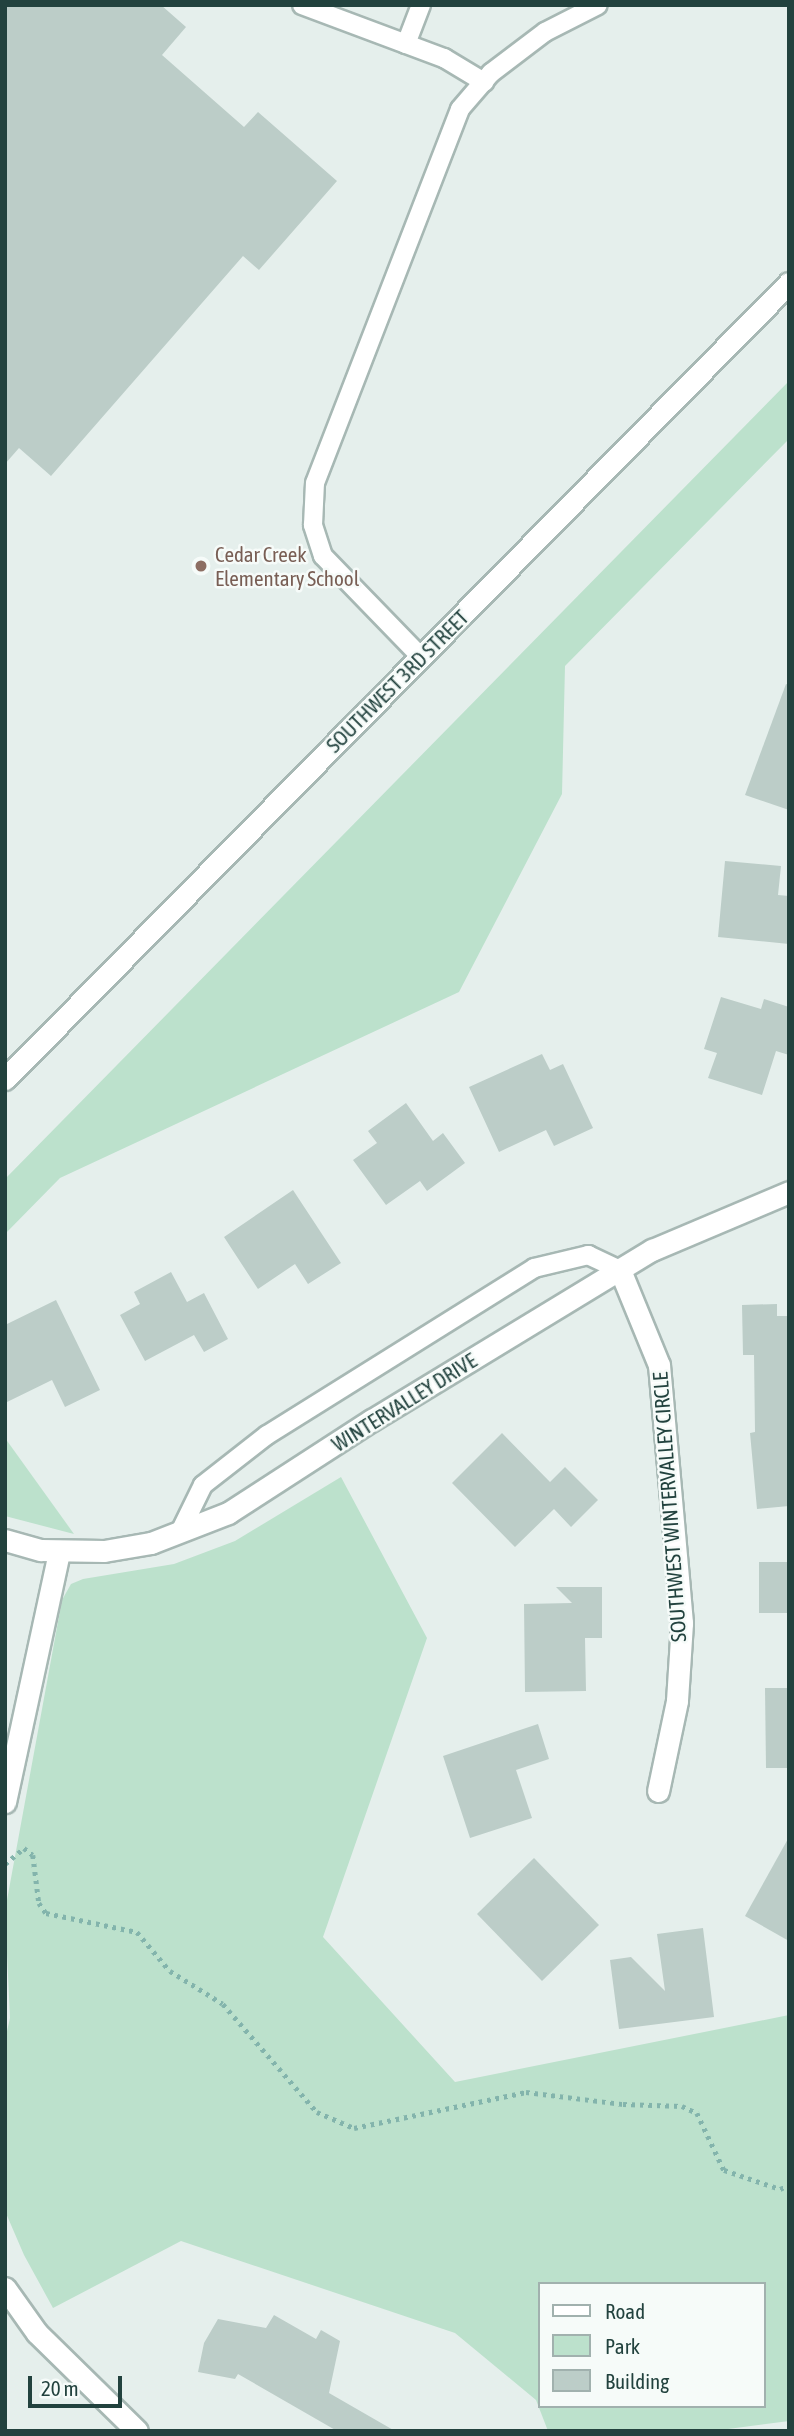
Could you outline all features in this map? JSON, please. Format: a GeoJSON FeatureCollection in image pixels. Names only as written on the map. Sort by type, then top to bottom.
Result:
{"type":"FeatureCollection","features":[{"type":"Feature","properties":{"kind":"street","name":"SOUTHWEST 3RD STREET"},"geometry":{"type":"LineString","coordinates":[[5,1079],[789,283]]}},
{"type":"Feature","properties":{"kind":"street","name":"WINTERVALLEY DRIVE"},"geometry":{"type":"LineString","coordinates":[[5,1540],[59,1552],[104,1551],[151,1543],[228,1513],[372,1420],[652,1250],[789,1192]]}},
{"type":"Feature","properties":{"kind":"street","name":"SOUTHWEST WINTERVALLEY CIRCLE"},"geometry":{"type":"LineString","coordinates":[[620,1270],[659,1365],[682,1623],[677,1701],[658,1791]]}},
{"type":"Feature","properties":{"kind":"street"},"geometry":{"type":"LineString","coordinates":[[5,1802],[59,1552]]}},
{"type":"Feature","properties":{"kind":"street"},"geometry":{"type":"LineString","coordinates":[[5,2288],[37,2333],[137,2431]]}},
{"type":"Feature","properties":{"kind":"lane"},"geometry":{"type":"LineString","coordinates":[[302,5],[444,58],[484,82]]}},
{"type":"Feature","properties":{"kind":"lane"},"geometry":{"type":"LineString","coordinates":[[406,44],[421,5]]}},
{"type":"Feature","properties":{"kind":"lane"},"geometry":{"type":"LineString","coordinates":[[421,657],[323,556],[313,525],[315,483],[460,109],[484,82],[545,32],[598,5]]}},
{"type":"Feature","properties":{"kind":"lane"},"geometry":{"type":"LineString","coordinates":[[180,1532],[202,1485],[267,1435],[534,1269],[588,1255],[620,1270]]}},
{"type":"Feature","properties":{"kind":"path"},"geometry":{"type":"LineString","coordinates":[[5,1864],[24,1848],[33,1855],[39,1903],[46,1913],[137,1933],[170,1971],[223,2004],[317,2112],[354,2128],[526,2092],[623,2104],[681,2106],[697,2113],[724,2170],[780,2189],[789,2185]]}},
{"type":"Feature","properties":{"kind":"green space"},"geometry":{"type":"Polygon","coordinates":[[[789,381],[789,439],[565,666],[562,794],[459,992],[60,1178],[5,1234],[5,1179],[789,381]]]}},
{"type":"Feature","properties":{"kind":"green space"},"geometry":{"type":"Polygon","coordinates":[[[5,1438],[74,1534],[5,1516],[5,1438]]]}},
{"type":"Feature","properties":{"kind":"green space"},"geometry":{"type":"Polygon","coordinates":[[[341,1477],[427,1638],[323,1937],[455,2082],[789,2015],[789,2421],[713,2431],[548,2431],[539,2408],[766,2408],[766,2282],[538,2282],[538,2405],[536,2400],[455,2333],[181,2241],[53,2308],[24,2255],[5,2211],[5,2040],[10,2018],[5,1911],[62,1600],[71,1584],[83,1579],[174,1564],[235,1541],[341,1477]]]}},
{"type":"Feature","properties":{"kind":"building"},"geometry":{"type":"Polygon","coordinates":[[[5,5],[161,5],[186,27],[162,55],[244,127],[258,112],[337,181],[259,270],[243,256],[51,476],[19,448],[5,464],[5,5]]]}},
{"type":"Feature","properties":{"kind":"building"},"geometry":{"type":"Polygon","coordinates":[[[786,684],[789,685],[789,810],[745,795],[786,684]]]}},
{"type":"Feature","properties":{"kind":"building"},"geometry":{"type":"Polygon","coordinates":[[[725,861],[781,866],[778,895],[789,896],[789,944],[718,937],[725,861]]]}},
{"type":"Feature","properties":{"kind":"building"},"geometry":{"type":"Polygon","coordinates":[[[721,997],[761,1009],[764,999],[789,1007],[789,1055],[776,1051],[762,1095],[708,1078],[717,1053],[704,1049],[721,997]]]}},
{"type":"Feature","properties":{"kind":"building"},"geometry":{"type":"Polygon","coordinates":[[[542,1054],[550,1070],[563,1064],[593,1128],[554,1146],[546,1130],[499,1152],[469,1087],[542,1054]]]}},
{"type":"Feature","properties":{"kind":"building"},"geometry":{"type":"Polygon","coordinates":[[[406,1103],[433,1141],[443,1133],[465,1163],[427,1191],[420,1181],[386,1205],[353,1160],[377,1143],[368,1131],[406,1103]]]}},
{"type":"Feature","properties":{"kind":"building"},"geometry":{"type":"Polygon","coordinates":[[[293,1190],[341,1263],[308,1284],[295,1264],[258,1289],[224,1237],[293,1190]]]}},
{"type":"Feature","properties":{"kind":"building"},"geometry":{"type":"Polygon","coordinates":[[[171,1272],[187,1302],[204,1293],[228,1339],[204,1352],[194,1335],[145,1361],[120,1315],[140,1304],[134,1292],[171,1272]]]}},
{"type":"Feature","properties":{"kind":"building"},"geometry":{"type":"Polygon","coordinates":[[[56,1300],[100,1390],[65,1407],[52,1380],[5,1403],[5,1325],[56,1300]]]}},
{"type":"Feature","properties":{"kind":"building"},"geometry":{"type":"Polygon","coordinates":[[[777,1304],[777,1316],[789,1316],[789,1506],[757,1509],[750,1433],[755,1432],[754,1355],[743,1355],[742,1305],[777,1304]]]}},
{"type":"Feature","properties":{"kind":"building"},"geometry":{"type":"Polygon","coordinates":[[[502,1433],[550,1482],[565,1467],[598,1500],[571,1527],[554,1509],[515,1547],[452,1483],[502,1433]]]}},
{"type":"Feature","properties":{"kind":"building"},"geometry":{"type":"Polygon","coordinates":[[[759,1562],[789,1562],[789,1613],[759,1613],[759,1562]]]}},
{"type":"Feature","properties":{"kind":"building"},"geometry":{"type":"Polygon","coordinates":[[[556,1587],[602,1587],[602,1638],[585,1638],[586,1691],[525,1692],[524,1604],[572,1603],[556,1587]]]}},
{"type":"Feature","properties":{"kind":"building"},"geometry":{"type":"Polygon","coordinates":[[[765,1688],[789,1688],[789,1768],[766,1768],[765,1688]]]}},
{"type":"Feature","properties":{"kind":"building"},"geometry":{"type":"Polygon","coordinates":[[[538,1724],[549,1759],[516,1770],[532,1818],[470,1838],[443,1756],[538,1724]]]}},
{"type":"Feature","properties":{"kind":"building"},"geometry":{"type":"Polygon","coordinates":[[[789,1837],[789,1941],[745,1916],[789,1837]]]}},
{"type":"Feature","properties":{"kind":"building"},"geometry":{"type":"Polygon","coordinates":[[[534,1858],[599,1925],[542,1981],[477,1914],[534,1858]]]}},
{"type":"Feature","properties":{"kind":"building"},"geometry":{"type":"Polygon","coordinates":[[[703,1928],[714,2017],[619,2029],[610,1960],[631,1957],[665,1991],[657,1934],[703,1928]]]}},
{"type":"Feature","properties":{"kind":"building"},"geometry":{"type":"Polygon","coordinates":[[[274,2315],[316,2339],[321,2330],[340,2341],[329,2393],[395,2431],[337,2431],[238,2374],[235,2379],[198,2372],[204,2343],[218,2319],[266,2328],[274,2315]]]}},
{"type":"Feature","properties":{"kind":"place","name":"Cedar Creek Elementary School"},"geometry":{"type":"Point","coordinates":[201,566]}}]}
